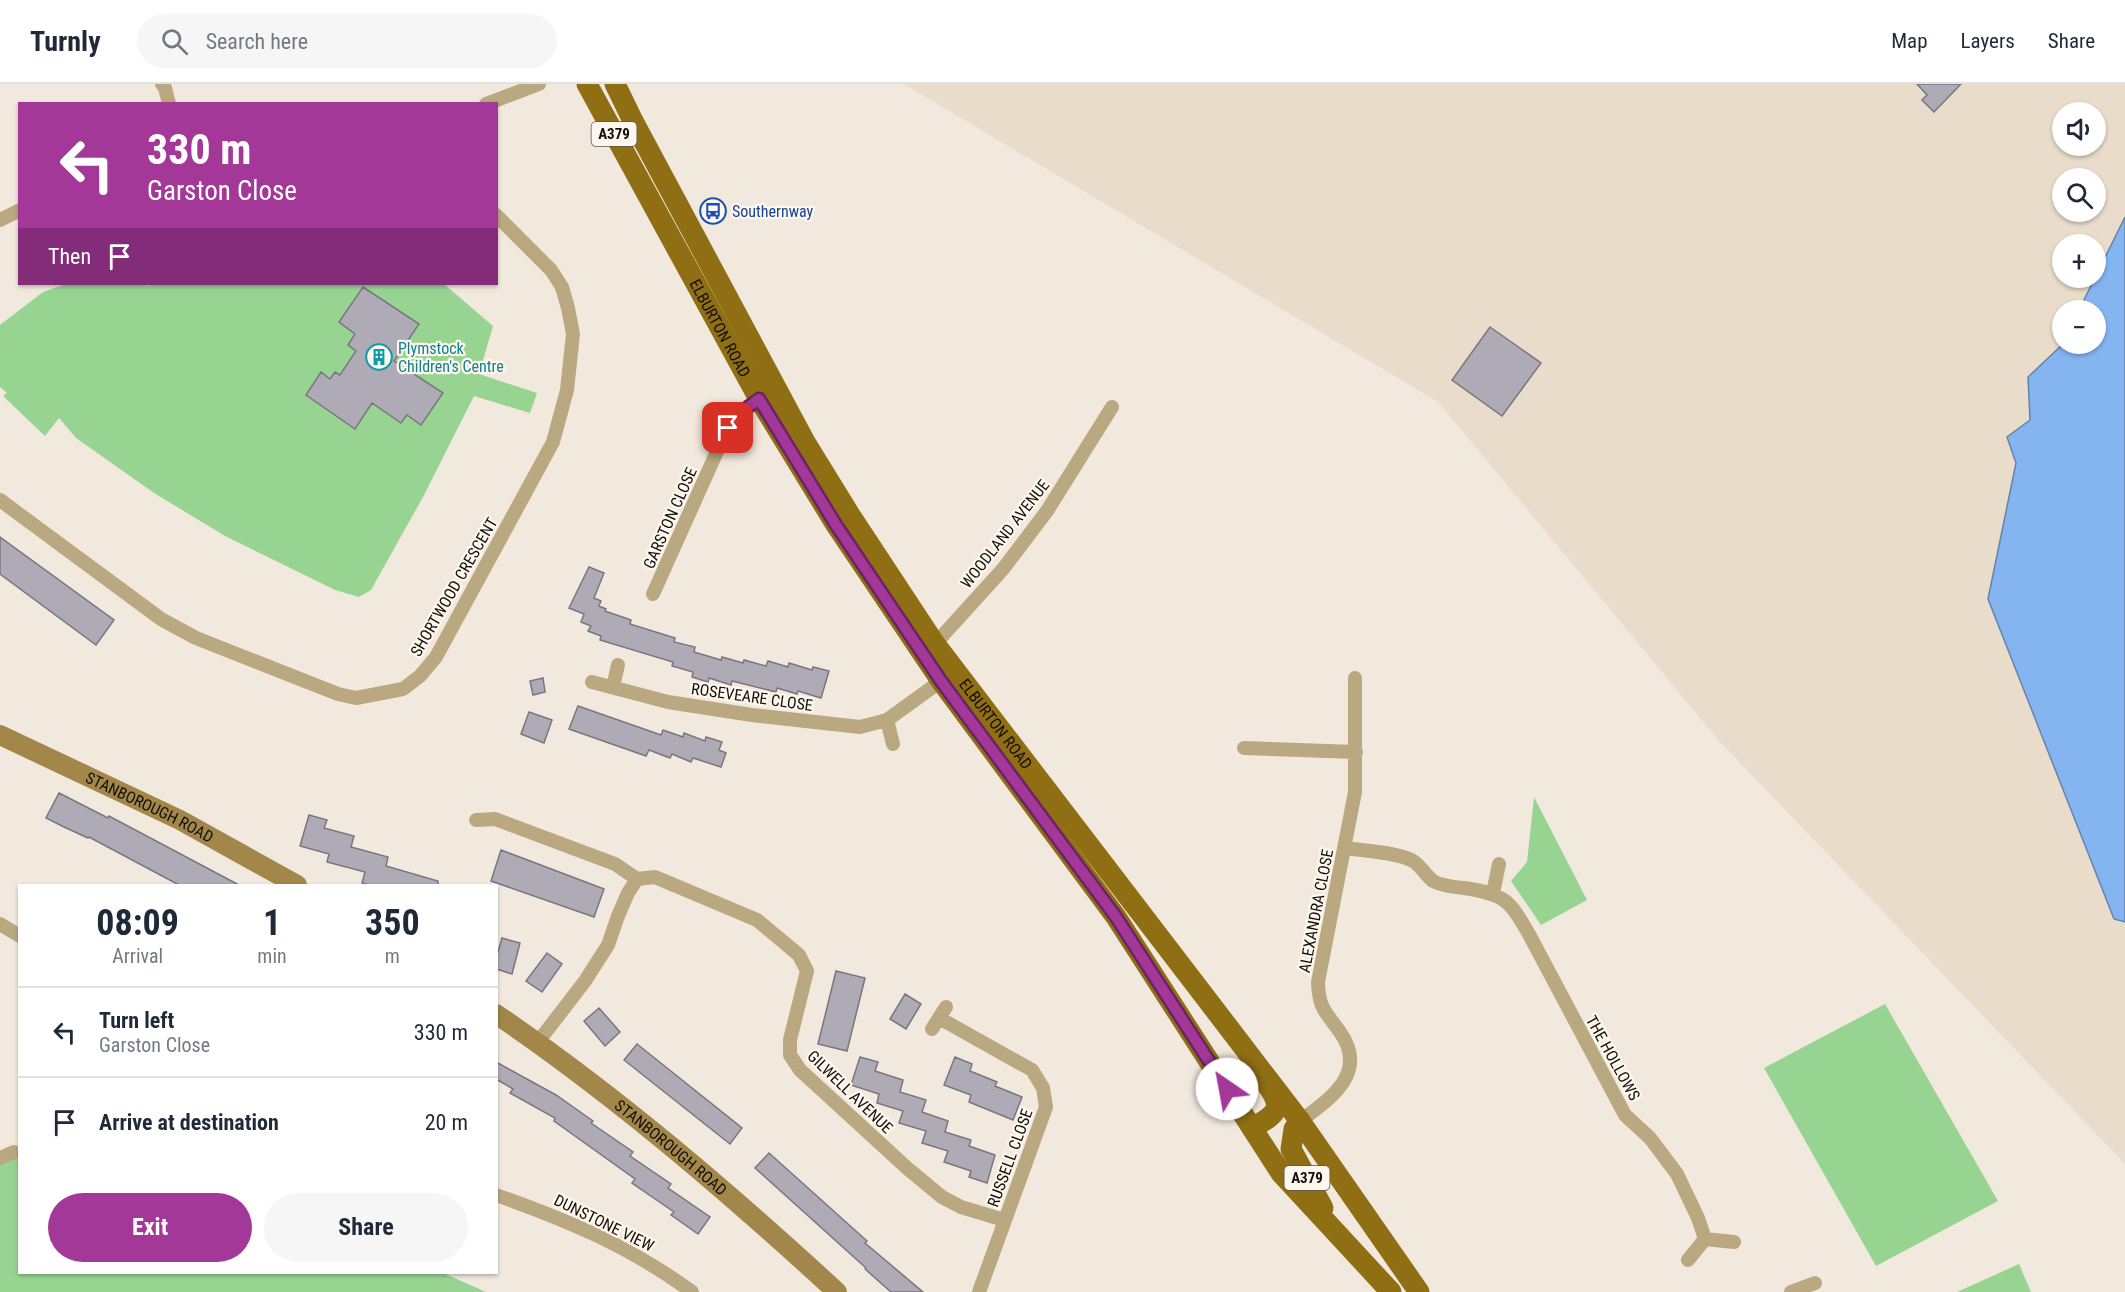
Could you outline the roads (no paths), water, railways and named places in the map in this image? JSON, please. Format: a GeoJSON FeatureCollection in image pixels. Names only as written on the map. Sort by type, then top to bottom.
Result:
{"type":"FeatureCollection","features":[{"type":"Feature","properties":{"kind":"main road","name":"ELBURTON ROAD"},"geometry":{"type":"LineString","coordinates":[[586,84],[759,399],[836,525],[941,681],[1116,917],[1281,1173],[1391,1292]]}},
{"type":"Feature","properties":{"kind":"main road","name":"ELBURTON ROAD"},"geometry":{"type":"LineString","coordinates":[[615,84],[703,254],[805,442],[850,515],[936,644],[1300,1121],[1419,1292]]}},
{"type":"Feature","properties":{"kind":"main road","name":"A379"},"geometry":{"type":"LineString","coordinates":[[1240,1043],[1250,1063],[1276,1099],[1276,1107],[1272,1115],[1252,1128]]}},
{"type":"Feature","properties":{"kind":"main road","name":"A379"},"geometry":{"type":"LineString","coordinates":[[1300,1121],[1294,1129],[1291,1149],[1338,1234]]}},
{"type":"Feature","properties":{"kind":"street"},"geometry":{"type":"LineString","coordinates":[[162,84],[168,102]]}},
{"type":"Feature","properties":{"kind":"street"},"geometry":{"type":"LineString","coordinates":[[491,102],[539,84]]}},
{"type":"Feature","properties":{"kind":"street"},"geometry":{"type":"LineString","coordinates":[[0,220],[18,211]]}},
{"type":"Feature","properties":{"kind":"street","name":"SHORTWOOD CRESCENT"},"geometry":{"type":"LineString","coordinates":[[0,500],[161,619],[196,638],[338,694],[356,698],[403,689],[420,676],[436,657],[553,441],[567,390],[573,334],[562,287],[551,270],[498,217]]}},
{"type":"Feature","properties":{"kind":"street","name":"GARSTON CLOSE"},"geometry":{"type":"LineString","coordinates":[[653,594],[728,428],[740,413],[759,399]]}},
{"type":"Feature","properties":{"kind":"street","name":"WOODLAND AVENUE"},"geometry":{"type":"LineString","coordinates":[[936,644],[1003,568],[1047,511],[1112,407]]}},
{"type":"Feature","properties":{"kind":"street"},"geometry":{"type":"LineString","coordinates":[[613,687],[618,665]]}},
{"type":"Feature","properties":{"kind":"street","name":"ALEXANDRA CLOSE"},"geometry":{"type":"LineString","coordinates":[[1300,1121],[1325,1103],[1342,1086],[1348,1074],[1349,1049],[1340,1032],[1325,1015],[1319,998],[1318,982],[1346,848],[1355,792],[1355,678]]}},
{"type":"Feature","properties":{"kind":"street","name":"ROSEVEARE CLOSE"},"geometry":{"type":"LineString","coordinates":[[592,682],[668,702],[830,725],[860,727],[887,720],[941,681]]}},
{"type":"Feature","properties":{"kind":"street"},"geometry":{"type":"LineString","coordinates":[[887,720],[893,744]]}},
{"type":"Feature","properties":{"kind":"street","name":"STANBOROUGH ROAD"},"geometry":{"type":"LineString","coordinates":[[0,735],[180,820],[295,884]]}},
{"type":"Feature","properties":{"kind":"street"},"geometry":{"type":"LineString","coordinates":[[1244,748],[1356,752]]}},
{"type":"Feature","properties":{"kind":"street","name":"GILWELL AVENUE"},"geometry":{"type":"LineString","coordinates":[[476,820],[495,819],[615,864],[637,879],[655,877],[757,920],[783,939],[799,955],[807,971],[790,1040],[790,1055],[800,1070],[942,1197],[961,1207],[1004,1220]]}},
{"type":"Feature","properties":{"kind":"street"},"geometry":{"type":"LineString","coordinates":[[1346,848],[1398,856],[1413,861],[1432,880],[1493,893],[1499,864]]}},
{"type":"Feature","properties":{"kind":"street"},"geometry":{"type":"LineString","coordinates":[[538,1042],[585,981],[608,945],[628,893],[637,879]]}},
{"type":"Feature","properties":{"kind":"street","name":"THE HOLLOWS"},"geometry":{"type":"LineString","coordinates":[[1493,893],[1498,894],[1508,903],[1519,917],[1625,1114],[1650,1138],[1677,1174],[1706,1239]]}},
{"type":"Feature","properties":{"kind":"street"},"geometry":{"type":"LineString","coordinates":[[0,924],[18,935]]}},
{"type":"Feature","properties":{"kind":"street","name":"STANBOROUGH ROAD"},"geometry":{"type":"LineString","coordinates":[[498,1015],[538,1042],[689,1160],[837,1292]]}},
{"type":"Feature","properties":{"kind":"street","name":"RUSSELL CLOSE"},"geometry":{"type":"LineString","coordinates":[[939,1018],[1032,1070],[1043,1088],[1046,1107],[979,1292]]}},
{"type":"Feature","properties":{"kind":"street"},"geometry":{"type":"LineString","coordinates":[[0,1158],[14,1152]]}},
{"type":"Feature","properties":{"kind":"street","name":"DUNSTONE VIEW"},"geometry":{"type":"LineString","coordinates":[[498,1196],[602,1236],[662,1270],[692,1292]]}},
{"type":"Feature","properties":{"kind":"street"},"geometry":{"type":"LineString","coordinates":[[1688,1260],[1706,1239],[1734,1242]]}},
{"type":"Feature","properties":{"kind":"street"},"geometry":{"type":"LineString","coordinates":[[1791,1292],[1815,1283]]}},
{"type":"Feature","properties":{"kind":"water"},"geometry":{"type":"Polygon","coordinates":[[[2125,217],[2125,922],[2114,919],[1988,599],[2016,463],[2007,437],[2030,420],[2028,377],[2052,354],[2106,354],[2106,300],[2084,300],[2090,288],[2106,288],[2106,255],[2125,217]]]}},
{"type":"Feature","properties":{"kind":"place","name":"Southernway"},"geometry":{"type":"Point","coordinates":[713,211]}},
{"type":"Feature","properties":{"kind":"place","name":"Plymstock Children's Centre"},"geometry":{"type":"Point","coordinates":[379,357]}}]}
